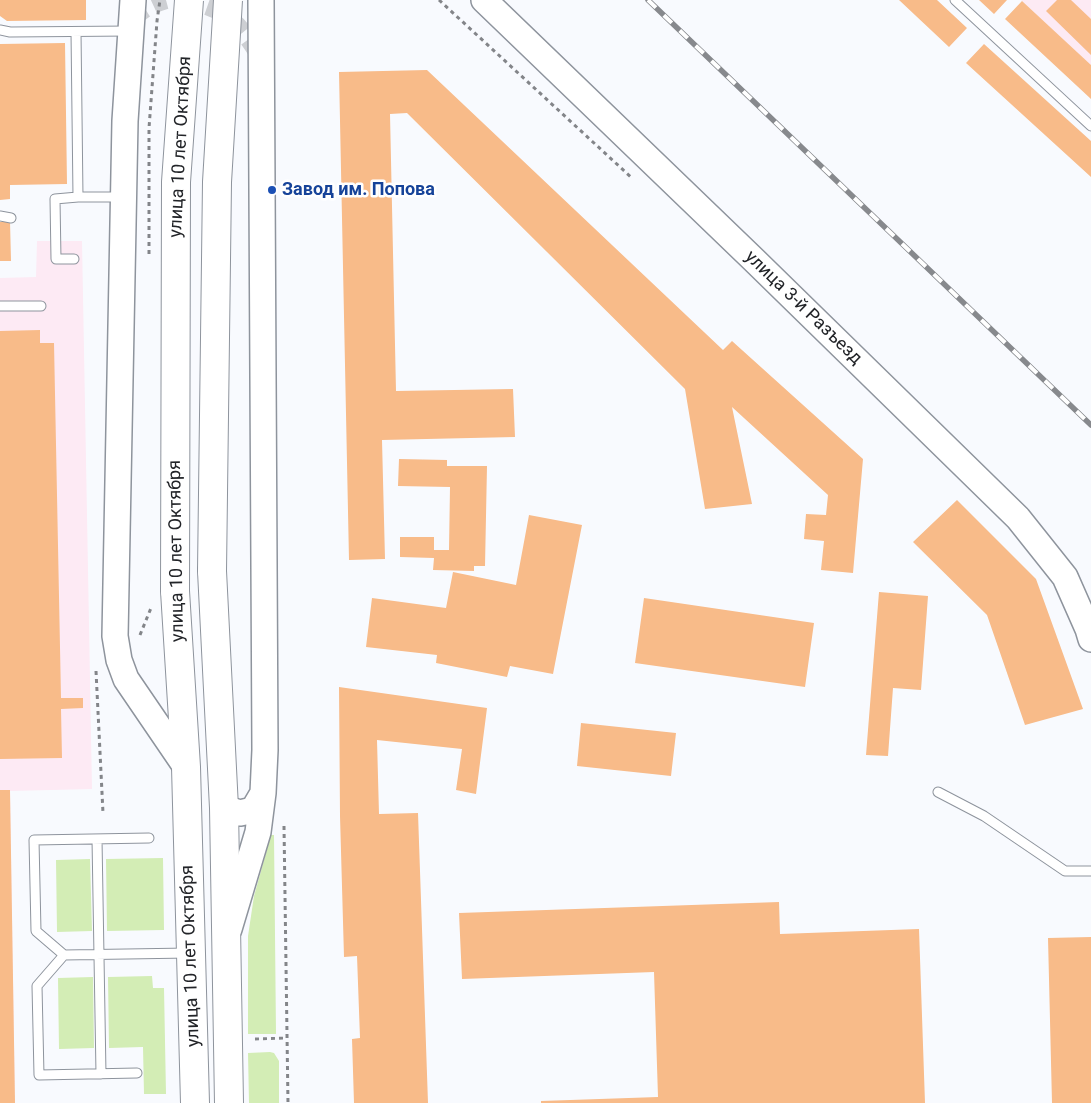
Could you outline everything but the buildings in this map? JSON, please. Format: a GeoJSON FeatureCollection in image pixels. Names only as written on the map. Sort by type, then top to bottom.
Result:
{"type":"FeatureCollection","features":[{"type":"Feature","properties":{"kind":"main road"},"geometry":{"type":"LineString","coordinates":[[133,0],[125,121],[115,636],[119,660],[126,679],[186,767]]}},
{"type":"Feature","properties":{"kind":"main road","name":"улица 10 лет Октября"},"geometry":{"type":"LineString","coordinates":[[189,0],[176,182],[175,591],[186,767],[195,1103]]}},
{"type":"Feature","properties":{"kind":"main road","name":"улица 10 лет Октября"},"geometry":{"type":"LineString","coordinates":[[228,0],[217,182],[212,571],[224,808],[229,1103]]}},
{"type":"Feature","properties":{"kind":"main road"},"geometry":{"type":"LineString","coordinates":[[226,941],[258,832],[263,793],[266,717],[261,0]]}},
{"type":"Feature","properties":{"kind":"main road","name":"улица 3-й Разъезд"},"geometry":{"type":"LineString","coordinates":[[484,0],[1018,518],[1065,576],[1091,639]]}},
{"type":"Feature","properties":{"kind":"main road"},"geometry":{"type":"LineString","coordinates":[[224,808],[240,813],[253,810],[263,793]]}},
{"type":"Feature","properties":{"kind":"lane"},"geometry":{"type":"LineString","coordinates":[[955,0],[1091,126]]}},
{"type":"Feature","properties":{"kind":"lane"},"geometry":{"type":"LineString","coordinates":[[0,30],[10,32],[130,31]]}},
{"type":"Feature","properties":{"kind":"lane"},"geometry":{"type":"LineString","coordinates":[[76,32],[78,197]]}},
{"type":"Feature","properties":{"kind":"lane"},"geometry":{"type":"LineString","coordinates":[[74,259],[56,259],[55,199],[124,196]]}},
{"type":"Feature","properties":{"kind":"lane"},"geometry":{"type":"LineString","coordinates":[[0,216],[11,218]]}},
{"type":"Feature","properties":{"kind":"lane"},"geometry":{"type":"LineString","coordinates":[[0,306],[41,306]]}},
{"type":"Feature","properties":{"kind":"lane"},"geometry":{"type":"LineString","coordinates":[[938,792],[984,816],[1065,871],[1091,871]]}},
{"type":"Feature","properties":{"kind":"lane"},"geometry":{"type":"LineString","coordinates":[[149,838],[34,840],[36,931],[64,955],[191,953]]}},
{"type":"Feature","properties":{"kind":"lane"},"geometry":{"type":"LineString","coordinates":[[96,839],[101,1074]]}},
{"type":"Feature","properties":{"kind":"lane"},"geometry":{"type":"LineString","coordinates":[[64,955],[37,986],[39,1075],[137,1073]]}},
{"type":"Feature","properties":{"kind":"path"},"geometry":{"type":"LineString","coordinates":[[255,1039],[287,1038]]}},
{"type":"Feature","properties":{"kind":"shaded area"},"geometry":{"type":"Polygon","coordinates":[[[1091,0],[1091,65],[1022,1],[1091,0]]]}},
{"type":"Feature","properties":{"kind":"shaded area"},"geometry":{"type":"Polygon","coordinates":[[[37,241],[82,241],[92,789],[10,791],[15,1103],[0,1103],[0,278],[36,277],[37,241]]]}},
{"type":"Feature","properties":{"kind":"green space"},"geometry":{"type":"Polygon","coordinates":[[[271,835],[274,835],[276,1034],[248,1034],[248,936],[254,896],[271,835]]]}},
{"type":"Feature","properties":{"kind":"green space"},"geometry":{"type":"Polygon","coordinates":[[[163,858],[164,930],[107,931],[106,859],[163,858]]]}},
{"type":"Feature","properties":{"kind":"green space"},"geometry":{"type":"Polygon","coordinates":[[[90,859],[92,931],[57,932],[56,860],[90,859]]]}},
{"type":"Feature","properties":{"kind":"green space"},"geometry":{"type":"Polygon","coordinates":[[[152,976],[153,988],[164,988],[166,1094],[144,1094],[143,1047],[109,1048],[108,977],[152,976]]]}},
{"type":"Feature","properties":{"kind":"green space"},"geometry":{"type":"Polygon","coordinates":[[[93,977],[94,1048],[59,1049],[58,978],[93,977]]]}},
{"type":"Feature","properties":{"kind":"green space"},"geometry":{"type":"Polygon","coordinates":[[[248,1053],[274,1053],[279,1061],[279,1103],[249,1103],[248,1053]]]}},
{"type":"Feature","properties":{"kind":"tunnel"},"geometry":{"type":"LineString","coordinates":[[131,20],[147,8],[166,0]]}},
{"type":"Feature","properties":{"kind":"tunnel"},"geometry":{"type":"LineString","coordinates":[[181,0],[209,7],[229,18],[245,34],[261,58]]}},
{"type":"Feature","properties":{"kind":"railway"},"geometry":{"type":"LineString","coordinates":[[648,0],[1091,425]]}},
{"type":"Feature","properties":{"kind":"place","name":"Завод им. Попова"},"geometry":{"type":"Point","coordinates":[272,190]}}]}
